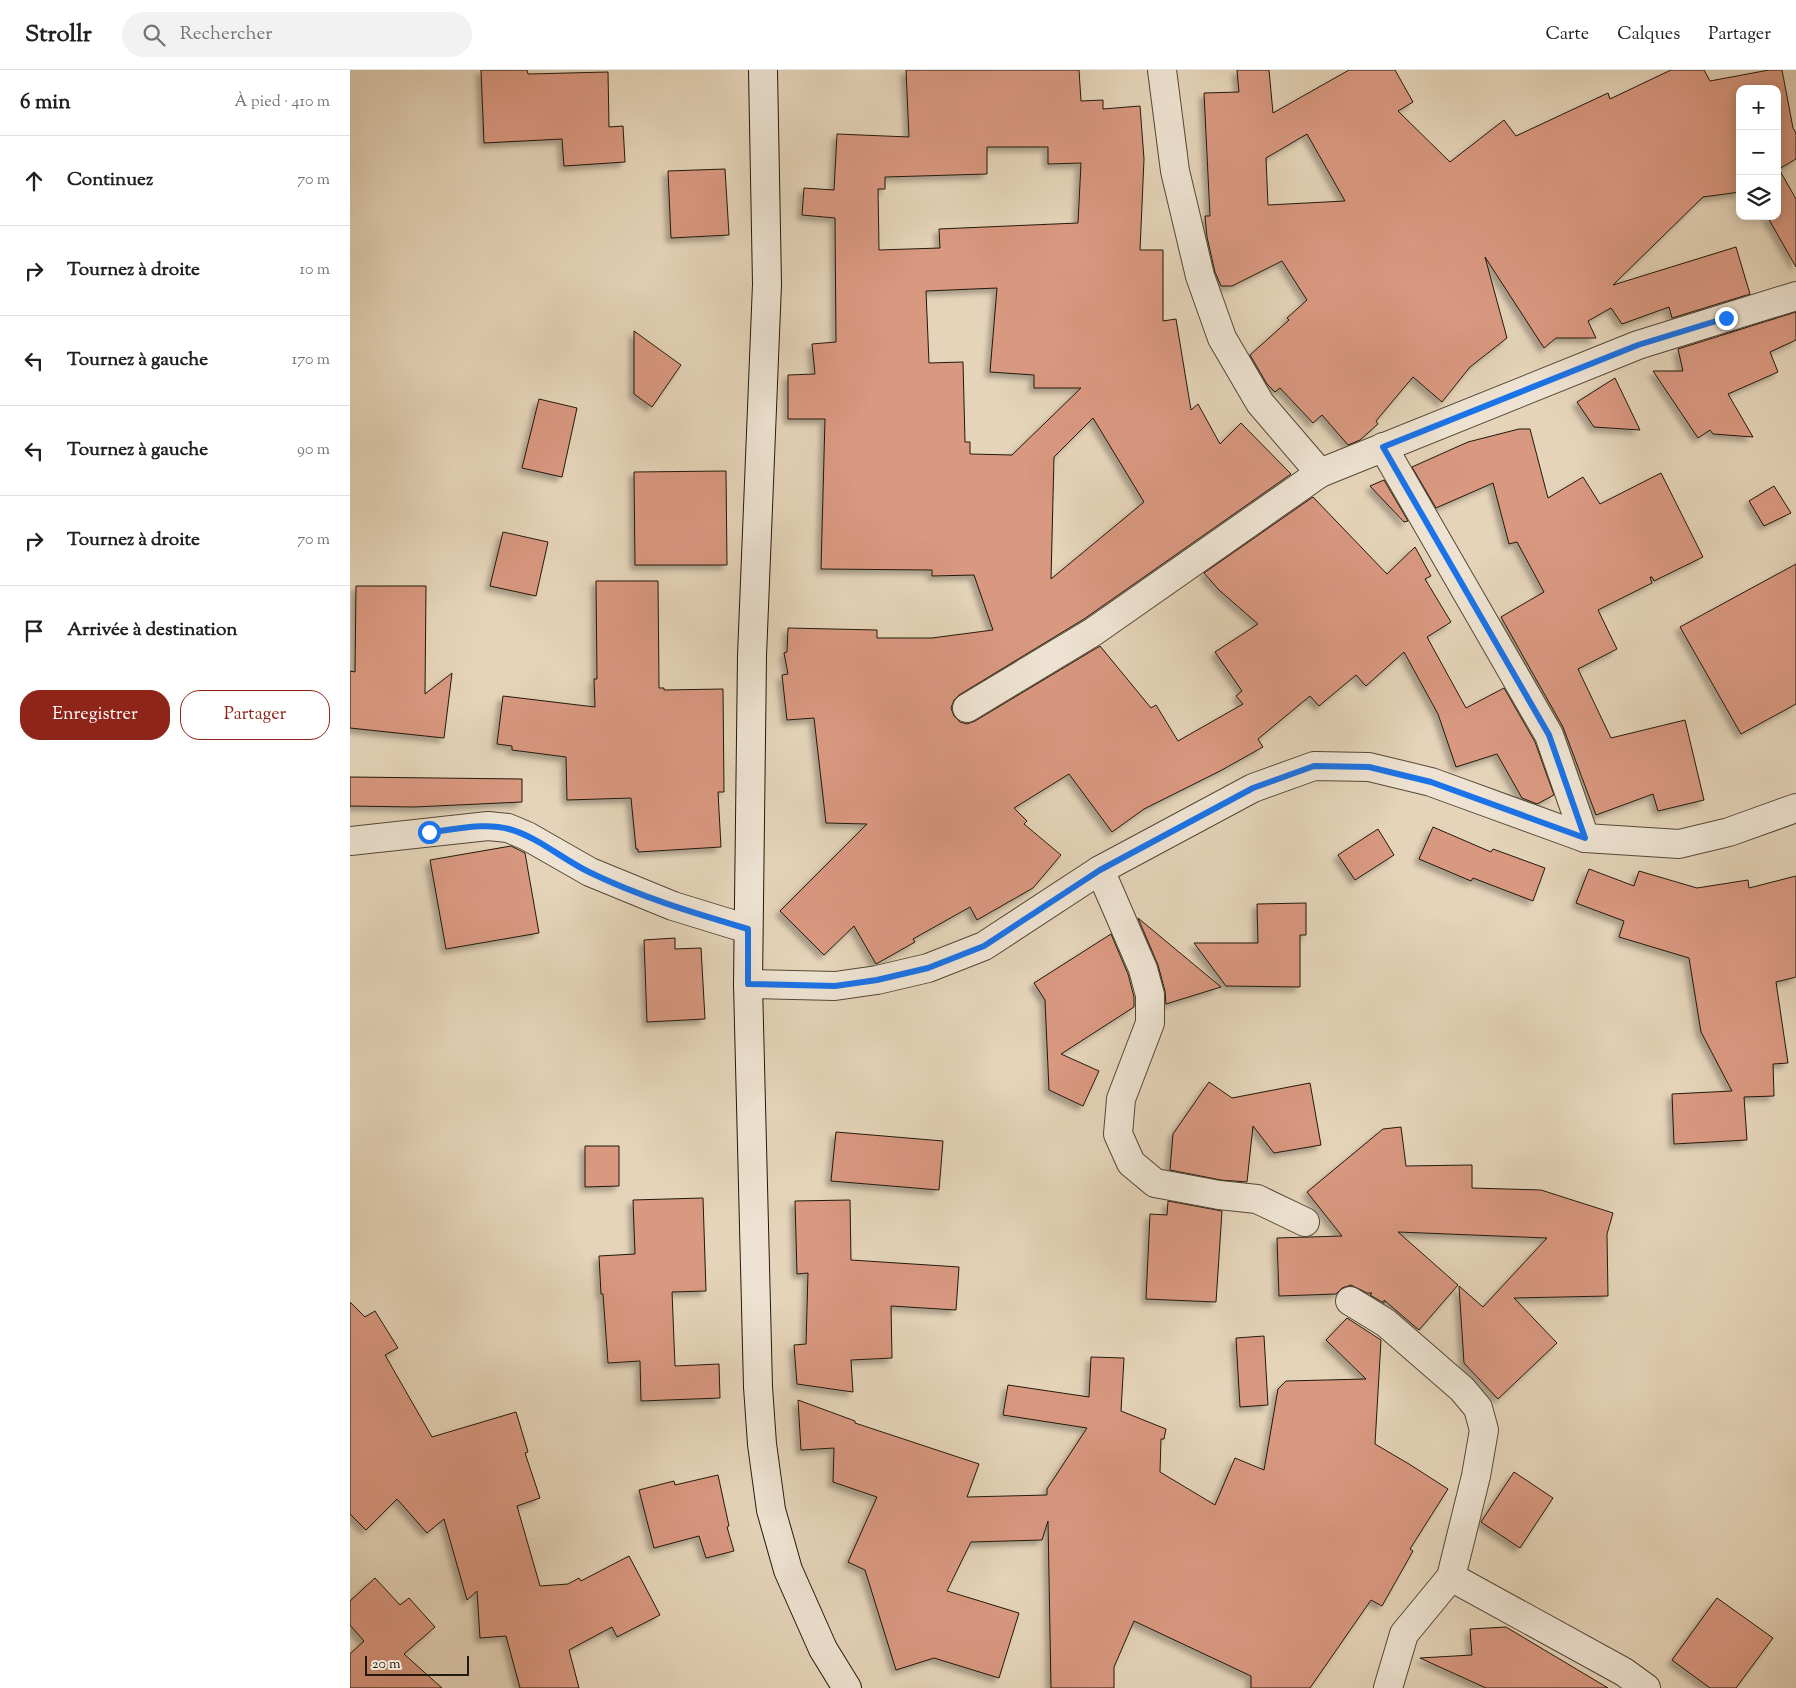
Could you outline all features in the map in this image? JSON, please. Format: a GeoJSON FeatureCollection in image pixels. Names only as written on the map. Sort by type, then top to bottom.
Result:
{"type":"FeatureCollection","features":[{"type":"Feature","properties":{"kind":"street"},"geometry":{"type":"LineString","coordinates":[[763,70],[767,284],[752,656],[748,929],[758,1387],[762,1444],[770,1500],[788,1570],[823,1649],[847,1688]]}},
{"type":"Feature","properties":{"kind":"street"},"geometry":{"type":"LineString","coordinates":[[1162,70],[1175,171],[1200,276],[1222,338],[1260,403],[1320,473]]}},
{"type":"Feature","properties":{"kind":"street"},"geometry":{"type":"LineString","coordinates":[[967,708],[1093,632],[1320,473],[1638,345],[1796,296]]}},
{"type":"Feature","properties":{"kind":"street"},"geometry":{"type":"LineString","coordinates":[[1383,447],[1549,735],[1585,838]]}},
{"type":"Feature","properties":{"kind":"street"},"geometry":{"type":"LineString","coordinates":[[748,984],[835,986],[877,980],[928,968],[984,946],[1100,870],[1253,788],[1314,766],[1369,767],[1431,782],[1585,838],[1680,844],[1729,832],[1796,808]]}},
{"type":"Feature","properties":{"kind":"street"},"geometry":{"type":"LineString","coordinates":[[350,841],[488,826],[508,828],[527,836],[590,872],[673,906],[748,929]]}},
{"type":"Feature","properties":{"kind":"street"},"geometry":{"type":"LineString","coordinates":[[1100,870],[1143,969],[1150,995],[1150,1023],[1121,1099],[1118,1134],[1131,1163],[1155,1183],[1219,1195],[1257,1199],[1305,1222]]}},
{"type":"Feature","properties":{"kind":"street"},"geometry":{"type":"LineString","coordinates":[[1350,1301],[1386,1323],[1462,1389],[1478,1408],[1484,1430],[1476,1476],[1451,1577],[1404,1634],[1388,1688]]}},
{"type":"Feature","properties":{"kind":"street"},"geometry":{"type":"LineString","coordinates":[[1451,1577],[1624,1672],[1646,1688]]}},
{"type":"Feature","properties":{"kind":"building"},"geometry":{"type":"Polygon","coordinates":[[[481,70],[527,70],[528,74],[608,72],[609,127],[623,126],[625,162],[564,166],[562,139],[484,143],[481,70]]]}},
{"type":"Feature","properties":{"kind":"building"},"geometry":{"type":"Polygon","coordinates":[[[906,70],[1079,70],[1081,101],[1103,100],[1103,109],[1140,106],[1144,159],[1140,250],[1163,250],[1163,321],[1176,319],[1191,410],[1198,404],[1220,444],[1241,423],[1291,474],[1084,619],[959,695],[954,700],[951,708],[954,716],[960,722],[967,724],[975,721],[1100,646],[1151,708],[1156,705],[1178,741],[1243,704],[1236,696],[1242,691],[1215,652],[1258,624],[1219,590],[1204,573],[1313,497],[1387,574],[1415,547],[1431,576],[1425,579],[1451,622],[1427,637],[1466,708],[1504,688],[1535,742],[1554,795],[1537,804],[1522,798],[1497,754],[1456,767],[1438,714],[1404,652],[1366,686],[1356,675],[1319,706],[1310,696],[1258,739],[1263,747],[1144,809],[1112,832],[1069,774],[1014,808],[1027,821],[1024,824],[1061,855],[1033,888],[977,920],[970,907],[913,939],[915,942],[876,964],[854,926],[824,955],[780,911],[867,824],[826,823],[814,718],[787,720],[782,675],[788,674],[784,653],[787,652],[788,628],[877,630],[877,638],[932,638],[993,630],[974,575],[932,576],[932,570],[821,569],[825,419],[788,419],[788,375],[815,374],[812,344],[836,342],[835,218],[802,215],[804,188],[834,190],[837,134],[909,137],[906,70]],[[987,147],[987,174],[885,177],[885,189],[878,189],[879,250],[940,248],[939,229],[1078,223],[1081,163],[1048,164],[1048,147],[987,147]],[[997,288],[926,291],[929,363],[963,362],[965,442],[970,442],[970,454],[1012,455],[1081,388],[1034,388],[1034,375],[990,372],[997,288]],[[1093,418],[1054,457],[1051,579],[1144,502],[1093,418]]]}},
{"type":"Feature","properties":{"kind":"building"},"geometry":{"type":"Polygon","coordinates":[[[1237,70],[1269,70],[1273,113],[1349,70],[1395,70],[1413,102],[1398,111],[1450,162],[1504,120],[1516,136],[1608,93],[1610,99],[1671,70],[1704,70],[1710,81],[1769,70],[1782,70],[1793,128],[1796,133],[1796,159],[1781,168],[1781,85],[1736,85],[1736,193],[1703,197],[1613,285],[1736,247],[1750,294],[1672,318],[1669,307],[1622,324],[1611,308],[1588,321],[1596,338],[1556,338],[1544,348],[1485,257],[1507,338],[1470,367],[1442,402],[1413,377],[1376,421],[1378,424],[1360,440],[1348,445],[1322,415],[1313,423],[1280,388],[1275,392],[1267,384],[1250,355],[1289,320],[1287,318],[1307,300],[1282,261],[1232,286],[1221,286],[1215,272],[1207,237],[1205,216],[1210,216],[1204,93],[1239,92],[1237,70]],[[1307,134],[1266,158],[1268,205],[1345,201],[1307,134]]]}},
{"type":"Feature","properties":{"kind":"building"},"geometry":{"type":"Polygon","coordinates":[[[725,169],[729,235],[671,238],[668,171],[725,169]]]}},
{"type":"Feature","properties":{"kind":"building"},"geometry":{"type":"Polygon","coordinates":[[[1781,173],[1796,199],[1796,267],[1769,220],[1781,220],[1781,173]]]}},
{"type":"Feature","properties":{"kind":"building"},"geometry":{"type":"Polygon","coordinates":[[[1796,312],[1796,340],[1770,352],[1778,372],[1728,394],[1753,437],[1713,434],[1710,430],[1698,438],[1653,371],[1683,371],[1678,349],[1796,312]]]}},
{"type":"Feature","properties":{"kind":"building"},"geometry":{"type":"Polygon","coordinates":[[[634,331],[681,365],[652,407],[634,394],[634,331]]]}},
{"type":"Feature","properties":{"kind":"building"},"geometry":{"type":"Polygon","coordinates":[[[1615,378],[1640,430],[1594,427],[1577,402],[1615,378]]]}},
{"type":"Feature","properties":{"kind":"building"},"geometry":{"type":"Polygon","coordinates":[[[539,399],[577,408],[562,477],[522,468],[539,399]]]}},
{"type":"Feature","properties":{"kind":"building"},"geometry":{"type":"Polygon","coordinates":[[[1519,429],[1530,429],[1548,498],[1583,477],[1600,504],[1661,473],[1703,557],[1654,581],[1650,577],[1652,583],[1598,610],[1617,649],[1578,669],[1611,738],[1685,720],[1704,800],[1658,811],[1653,794],[1596,815],[1563,727],[1501,617],[1544,592],[1517,542],[1509,544],[1493,483],[1436,508],[1412,467],[1468,442],[1519,429]]]}},
{"type":"Feature","properties":{"kind":"building"},"geometry":{"type":"Polygon","coordinates":[[[726,471],[727,565],[635,565],[634,472],[726,471]]]}},
{"type":"Feature","properties":{"kind":"building"},"geometry":{"type":"Polygon","coordinates":[[[1384,480],[1408,521],[1404,522],[1370,486],[1384,480]]]}},
{"type":"Feature","properties":{"kind":"building"},"geometry":{"type":"Polygon","coordinates":[[[1774,486],[1791,513],[1764,526],[1749,501],[1774,486]]]}},
{"type":"Feature","properties":{"kind":"building"},"geometry":{"type":"Polygon","coordinates":[[[503,532],[548,542],[536,596],[490,586],[503,532]]]}},
{"type":"Feature","properties":{"kind":"building"},"geometry":{"type":"Polygon","coordinates":[[[1796,564],[1796,704],[1741,734],[1680,627],[1796,564]]]}},
{"type":"Feature","properties":{"kind":"building"},"geometry":{"type":"Polygon","coordinates":[[[596,581],[658,581],[659,688],[664,688],[664,690],[723,689],[724,792],[718,792],[721,847],[638,852],[638,849],[636,849],[631,798],[567,800],[566,757],[512,750],[512,746],[497,744],[503,696],[595,707],[594,679],[597,679],[596,581]]]}},
{"type":"Feature","properties":{"kind":"building"},"geometry":{"type":"Polygon","coordinates":[[[356,586],[426,586],[425,694],[452,673],[444,738],[350,728],[350,671],[355,672],[356,586]]]}},
{"type":"Feature","properties":{"kind":"building"},"geometry":{"type":"Polygon","coordinates":[[[350,777],[522,779],[522,802],[414,807],[350,806],[350,777]]]}},
{"type":"Feature","properties":{"kind":"building"},"geometry":{"type":"Polygon","coordinates":[[[1433,827],[1491,852],[1493,849],[1545,868],[1533,901],[1473,878],[1471,881],[1419,859],[1433,827]]]}},
{"type":"Feature","properties":{"kind":"building"},"geometry":{"type":"Polygon","coordinates":[[[1378,829],[1394,855],[1355,880],[1338,855],[1378,829]]]}},
{"type":"Feature","properties":{"kind":"building"},"geometry":{"type":"Polygon","coordinates":[[[511,846],[525,853],[539,933],[446,949],[430,860],[511,846]]]}},
{"type":"Feature","properties":{"kind":"building"},"geometry":{"type":"Polygon","coordinates":[[[1589,869],[1634,886],[1639,871],[1697,888],[1748,880],[1749,888],[1796,876],[1796,977],[1776,982],[1788,1063],[1773,1064],[1774,1096],[1744,1097],[1747,1140],[1674,1144],[1672,1094],[1732,1091],[1701,1032],[1689,958],[1619,937],[1624,921],[1576,903],[1589,869]]]}},
{"type":"Feature","properties":{"kind":"building"},"geometry":{"type":"Polygon","coordinates":[[[1306,903],[1306,935],[1300,935],[1300,987],[1226,986],[1194,943],[1258,943],[1257,904],[1306,903]]]}},
{"type":"Feature","properties":{"kind":"building"},"geometry":{"type":"Polygon","coordinates":[[[1138,918],[1221,987],[1166,1004],[1165,991],[1158,965],[1138,918]]]}},
{"type":"Feature","properties":{"kind":"building"},"geometry":{"type":"Polygon","coordinates":[[[1111,934],[1128,974],[1134,997],[1134,1007],[1061,1054],[1099,1071],[1083,1106],[1049,1090],[1045,1000],[1034,983],[1111,934]]]}},
{"type":"Feature","properties":{"kind":"building"},"geometry":{"type":"Polygon","coordinates":[[[675,938],[675,949],[701,948],[705,1019],[647,1022],[644,940],[675,938]]]}},
{"type":"Feature","properties":{"kind":"building"},"geometry":{"type":"Polygon","coordinates":[[[1209,1082],[1232,1098],[1310,1083],[1321,1145],[1274,1153],[1253,1126],[1247,1182],[1221,1180],[1170,1170],[1173,1134],[1209,1082]]]}},
{"type":"Feature","properties":{"kind":"building"},"geometry":{"type":"Polygon","coordinates":[[[1401,1127],[1406,1166],[1472,1165],[1472,1188],[1541,1190],[1613,1213],[1607,1234],[1608,1296],[1514,1298],[1557,1343],[1498,1399],[1464,1363],[1459,1286],[1483,1307],[1547,1238],[1398,1232],[1458,1285],[1419,1330],[1384,1300],[1384,1303],[1370,1295],[1372,1293],[1367,1293],[1351,1285],[1342,1288],[1336,1294],[1279,1296],[1277,1238],[1342,1236],[1307,1192],[1383,1129],[1401,1127]]]}},
{"type":"Feature","properties":{"kind":"building"},"geometry":{"type":"Polygon","coordinates":[[[836,1132],[943,1141],[939,1190],[831,1181],[836,1132]]]}},
{"type":"Feature","properties":{"kind":"building"},"geometry":{"type":"Polygon","coordinates":[[[585,1146],[619,1146],[619,1186],[585,1187],[585,1146]]]}},
{"type":"Feature","properties":{"kind":"building"},"geometry":{"type":"Polygon","coordinates":[[[703,1198],[706,1291],[672,1292],[675,1366],[719,1364],[720,1398],[641,1401],[640,1361],[608,1363],[599,1256],[635,1254],[633,1200],[703,1198]]]}},
{"type":"Feature","properties":{"kind":"building"},"geometry":{"type":"Polygon","coordinates":[[[850,1200],[851,1260],[959,1267],[956,1310],[891,1306],[892,1358],[851,1360],[853,1392],[797,1384],[794,1345],[806,1344],[808,1273],[797,1274],[795,1201],[850,1200]]]}},
{"type":"Feature","properties":{"kind":"building"},"geometry":{"type":"Polygon","coordinates":[[[1168,1201],[1222,1211],[1216,1302],[1146,1299],[1150,1214],[1167,1215],[1168,1201]]]}},
{"type":"Feature","properties":{"kind":"building"},"geometry":{"type":"Polygon","coordinates":[[[350,1302],[365,1317],[375,1311],[398,1348],[385,1355],[432,1437],[516,1412],[528,1452],[525,1453],[540,1498],[517,1506],[540,1586],[568,1584],[579,1578],[581,1581],[629,1556],[660,1615],[617,1637],[612,1627],[569,1650],[579,1688],[520,1688],[506,1636],[480,1638],[477,1591],[467,1600],[444,1519],[427,1533],[397,1499],[366,1530],[350,1514],[350,1302]]]}},
{"type":"Feature","properties":{"kind":"building"},"geometry":{"type":"Polygon","coordinates":[[[1347,1318],[1381,1340],[1375,1444],[1448,1489],[1410,1549],[1413,1551],[1382,1606],[1371,1600],[1310,1688],[1251,1688],[1251,1676],[1134,1621],[1114,1667],[1114,1688],[1051,1688],[1048,1521],[1042,1540],[971,1542],[947,1591],[1019,1613],[999,1678],[934,1658],[896,1670],[865,1570],[848,1562],[877,1497],[833,1482],[834,1448],[801,1450],[798,1400],[855,1421],[855,1423],[979,1464],[967,1497],[1047,1495],[1047,1489],[1087,1428],[1003,1415],[1008,1385],[1089,1397],[1091,1357],[1124,1358],[1121,1411],[1166,1429],[1164,1439],[1161,1439],[1160,1472],[1215,1505],[1235,1458],[1264,1470],[1278,1389],[1286,1381],[1366,1379],[1326,1340],[1347,1318]]]}},
{"type":"Feature","properties":{"kind":"building"},"geometry":{"type":"Polygon","coordinates":[[[1264,1336],[1268,1405],[1240,1407],[1236,1338],[1264,1336]]]}},
{"type":"Feature","properties":{"kind":"building"},"geometry":{"type":"Polygon","coordinates":[[[1514,1472],[1553,1498],[1520,1548],[1481,1522],[1514,1472]]]}},
{"type":"Feature","properties":{"kind":"building"},"geometry":{"type":"Polygon","coordinates":[[[718,1475],[729,1526],[727,1527],[734,1551],[706,1558],[699,1536],[654,1548],[639,1490],[674,1481],[675,1485],[718,1475]]]}},
{"type":"Feature","properties":{"kind":"building"},"geometry":{"type":"Polygon","coordinates":[[[375,1578],[400,1605],[409,1598],[435,1627],[404,1654],[442,1688],[350,1688],[350,1654],[364,1641],[350,1625],[350,1601],[375,1578]]]}},
{"type":"Feature","properties":{"kind":"building"},"geometry":{"type":"Polygon","coordinates":[[[1717,1598],[1773,1638],[1736,1688],[1710,1688],[1672,1660],[1717,1598]]]}},
{"type":"Feature","properties":{"kind":"building"},"geometry":{"type":"Polygon","coordinates":[[[1506,1627],[1608,1688],[1486,1688],[1420,1658],[1472,1655],[1470,1629],[1506,1627]]]}},
{"type":"Feature","properties":{"kind":"route"},"geometry":{"type":"LineString","coordinates":[[429,832],[488,826],[508,828],[527,836],[590,872],[673,906],[748,929],[748,984],[835,986],[877,980],[928,968],[984,946],[1100,870],[1253,788],[1314,766],[1369,767],[1431,782],[1585,838],[1549,735],[1383,447],[1638,345],[1726,318]]}}]}
